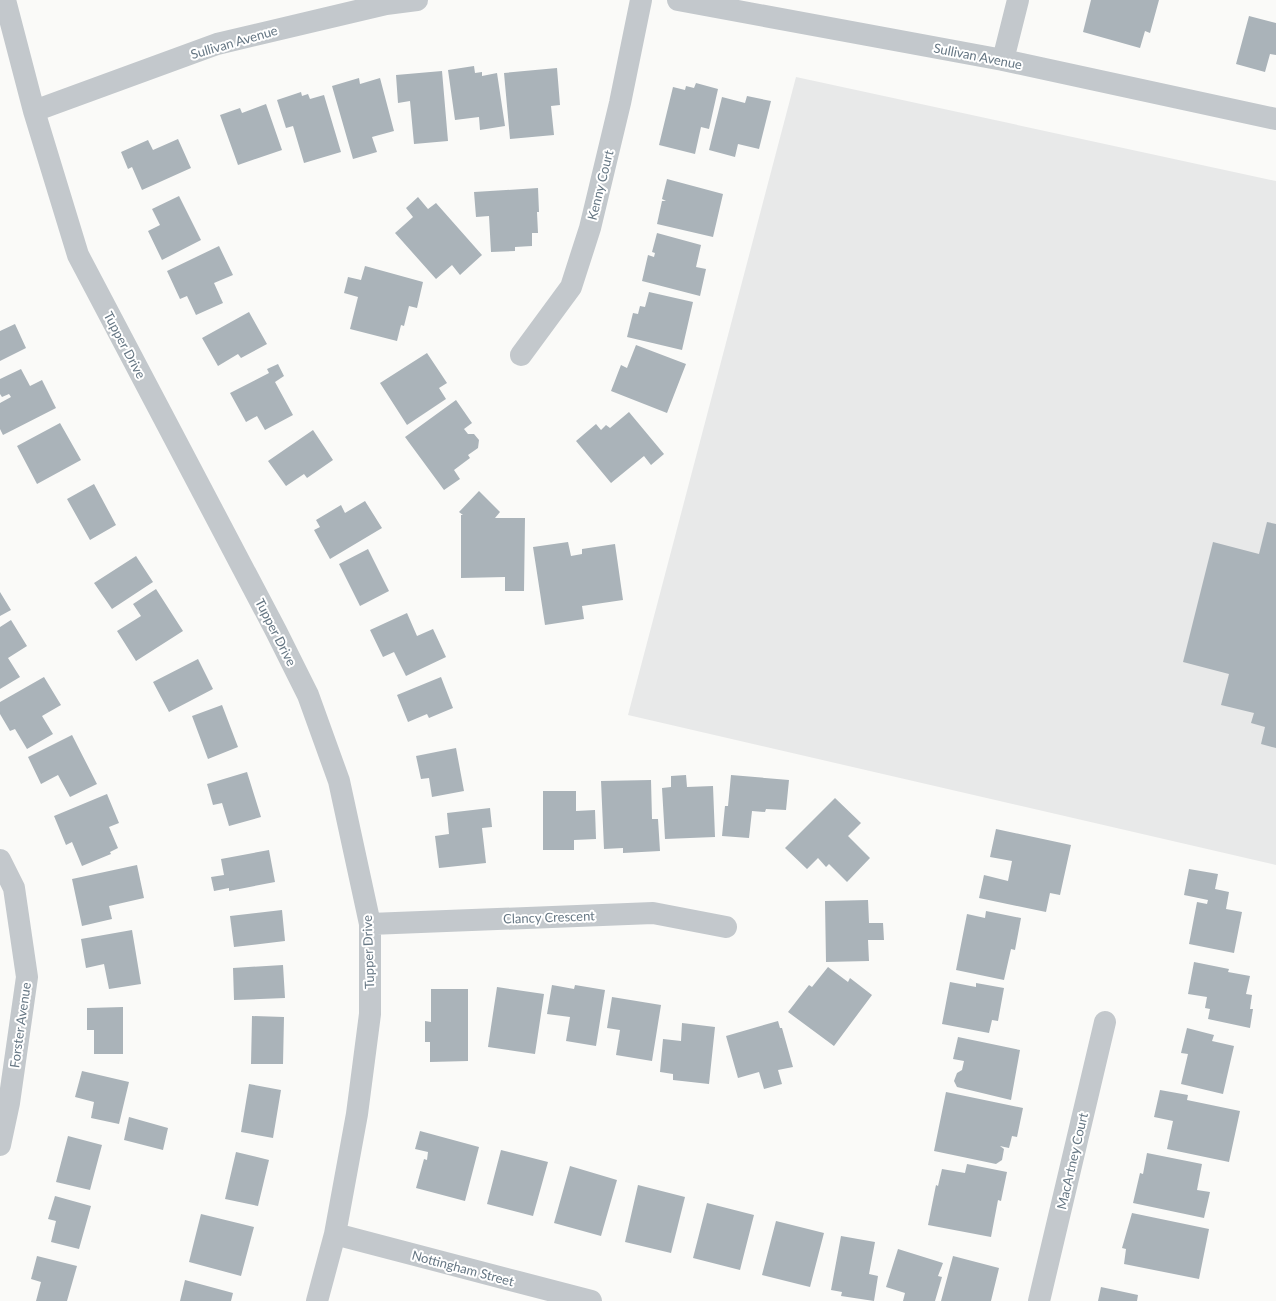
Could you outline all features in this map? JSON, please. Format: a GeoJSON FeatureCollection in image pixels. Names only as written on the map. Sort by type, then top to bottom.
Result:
{"type":"FeatureCollection","features":[{"type":"Feature","properties":{"kind":"street","name":"Tupper Drive"},"geometry":{"type":"LineString","coordinates":[[5,0],[34,111],[78,255],[276,630],[308,695],[339,781],[370,924],[370,1014],[357,1114],[335,1234],[317,1301]]}},
{"type":"Feature","properties":{"kind":"street","name":"Sullivan Avenue"},"geometry":{"type":"LineString","coordinates":[[34,111],[217,44],[386,2],[417,0]]}},
{"type":"Feature","properties":{"kind":"street","name":"Kenny Court"},"geometry":{"type":"LineString","coordinates":[[521,355],[571,287],[591,220],[620,103],[641,0]]}},
{"type":"Feature","properties":{"kind":"street","name":"Sullivan Avenue"},"geometry":{"type":"LineString","coordinates":[[678,0],[1002,60],[1276,119]]}},
{"type":"Feature","properties":{"kind":"street"},"geometry":{"type":"LineString","coordinates":[[1002,60],[1018,0]]}},
{"type":"Feature","properties":{"kind":"street","name":"Forster Avenue"},"geometry":{"type":"LineString","coordinates":[[0,860],[14,888],[27,976],[5,1102],[0,1145]]}},
{"type":"Feature","properties":{"kind":"street","name":"Clancy Crescent"},"geometry":{"type":"LineString","coordinates":[[370,924],[653,913],[726,927]]}},
{"type":"Feature","properties":{"kind":"street","name":"MacArtney Court"},"geometry":{"type":"LineString","coordinates":[[1039,1301],[1105,1022]]}},
{"type":"Feature","properties":{"kind":"street","name":"Nottingham Street"},"geometry":{"type":"LineString","coordinates":[[335,1234],[591,1301]]}},
{"type":"Feature","properties":{"kind":"shaded area"},"geometry":{"type":"Polygon","coordinates":[[[796,77],[1276,181],[1276,865],[628,715],[796,77]]]}},
{"type":"Feature","properties":{"kind":"building"},"geometry":{"type":"Polygon","coordinates":[[[1091,0],[1159,0],[1150,33],[1145,31],[1140,48],[1083,32],[1091,0]]]}},
{"type":"Feature","properties":{"kind":"building"},"geometry":{"type":"Polygon","coordinates":[[[1249,16],[1276,23],[1276,55],[1270,54],[1265,72],[1236,64],[1249,16]]]}},
{"type":"Feature","properties":{"kind":"building"},"geometry":{"type":"Polygon","coordinates":[[[474,66],[475,73],[482,72],[482,76],[497,73],[505,126],[480,130],[479,117],[455,120],[448,70],[474,66]]]}},
{"type":"Feature","properties":{"kind":"building"},"geometry":{"type":"Polygon","coordinates":[[[557,68],[560,105],[551,106],[554,135],[510,139],[504,73],[557,68]]]}},
{"type":"Feature","properties":{"kind":"building"},"geometry":{"type":"Polygon","coordinates":[[[442,71],[448,141],[414,144],[410,101],[398,103],[396,75],[442,71]]]}},
{"type":"Feature","properties":{"kind":"building"},"geometry":{"type":"Polygon","coordinates":[[[359,78],[360,84],[380,78],[394,131],[372,137],[377,152],[353,159],[332,86],[359,78]]]}},
{"type":"Feature","properties":{"kind":"building"},"geometry":{"type":"Polygon","coordinates":[[[696,83],[718,89],[709,129],[701,127],[695,154],[659,145],[673,87],[685,90],[686,86],[694,88],[696,83]]]}},
{"type":"Feature","properties":{"kind":"building"},"geometry":{"type":"Polygon","coordinates":[[[301,92],[302,96],[308,94],[310,99],[324,95],[341,152],[304,163],[293,126],[286,128],[277,100],[301,92]]]}},
{"type":"Feature","properties":{"kind":"building"},"geometry":{"type":"Polygon","coordinates":[[[747,96],[771,101],[759,149],[738,144],[735,157],[709,150],[722,97],[745,103],[747,96]]]}},
{"type":"Feature","properties":{"kind":"building"},"geometry":{"type":"Polygon","coordinates":[[[266,104],[282,150],[238,165],[220,115],[240,108],[242,113],[266,104]]]}},
{"type":"Feature","properties":{"kind":"building"},"geometry":{"type":"Polygon","coordinates":[[[178,139],[191,168],[142,190],[132,167],[128,169],[121,152],[148,140],[153,150],[178,139]]]}},
{"type":"Feature","properties":{"kind":"building"},"geometry":{"type":"Polygon","coordinates":[[[667,179],[723,194],[713,237],[657,224],[662,201],[666,201],[662,199],[667,179]]]}},
{"type":"Feature","properties":{"kind":"building"},"geometry":{"type":"Polygon","coordinates":[[[538,188],[538,233],[532,233],[532,246],[515,247],[515,251],[491,252],[489,216],[476,217],[474,192],[538,188]]]}},
{"type":"Feature","properties":{"kind":"building"},"geometry":{"type":"Polygon","coordinates":[[[179,196],[201,240],[162,260],[148,231],[160,225],[152,209],[179,196]]]}},
{"type":"Feature","properties":{"kind":"building"},"geometry":{"type":"Polygon","coordinates":[[[418,197],[428,209],[436,203],[482,255],[460,275],[452,265],[436,279],[395,233],[413,217],[406,208],[418,197]]]}},
{"type":"Feature","properties":{"kind":"building"},"geometry":{"type":"Polygon","coordinates":[[[657,233],[701,245],[696,267],[706,269],[700,296],[642,281],[648,255],[654,257],[655,253],[652,252],[657,233]]]}},
{"type":"Feature","properties":{"kind":"building"},"geometry":{"type":"Polygon","coordinates":[[[219,246],[233,275],[214,283],[223,303],[196,315],[187,296],[180,299],[167,271],[219,246]]]}},
{"type":"Feature","properties":{"kind":"building"},"geometry":{"type":"Polygon","coordinates":[[[365,266],[423,282],[417,308],[409,306],[404,326],[401,325],[397,341],[350,329],[358,297],[344,293],[348,277],[361,280],[365,266]]]}},
{"type":"Feature","properties":{"kind":"building"},"geometry":{"type":"Polygon","coordinates":[[[649,292],[693,302],[682,350],[627,337],[633,313],[638,314],[640,306],[645,307],[649,292]]]}},
{"type":"Feature","properties":{"kind":"building"},"geometry":{"type":"Polygon","coordinates":[[[249,312],[267,344],[241,358],[238,354],[218,366],[202,338],[249,312]]]}},
{"type":"Feature","properties":{"kind":"building"},"geometry":{"type":"Polygon","coordinates":[[[15,324],[26,348],[0,361],[0,331],[15,324]]]}},
{"type":"Feature","properties":{"kind":"building"},"geometry":{"type":"Polygon","coordinates":[[[636,345],[686,364],[667,413],[611,391],[621,365],[627,368],[636,345]]]}},
{"type":"Feature","properties":{"kind":"building"},"geometry":{"type":"Polygon","coordinates":[[[427,353],[447,383],[439,388],[446,399],[407,425],[380,383],[427,353]]]}},
{"type":"Feature","properties":{"kind":"building"},"geometry":{"type":"Polygon","coordinates":[[[278,364],[284,376],[275,382],[293,415],[265,430],[257,416],[246,422],[230,393],[269,373],[267,369],[278,364]]]}},
{"type":"Feature","properties":{"kind":"building"},"geometry":{"type":"Polygon","coordinates":[[[21,369],[30,386],[42,380],[56,408],[3,435],[0,429],[0,403],[11,397],[9,394],[2,397],[0,394],[0,379],[21,369]]]}},
{"type":"Feature","properties":{"kind":"building"},"geometry":{"type":"Polygon","coordinates":[[[456,400],[472,423],[464,429],[468,434],[474,434],[479,440],[478,448],[468,455],[470,458],[454,470],[460,479],[444,490],[405,437],[456,400]]]}},
{"type":"Feature","properties":{"kind":"building"},"geometry":{"type":"Polygon","coordinates":[[[629,412],[664,454],[651,465],[644,456],[611,483],[576,441],[596,424],[601,430],[606,425],[610,428],[629,412]]]}},
{"type":"Feature","properties":{"kind":"building"},"geometry":{"type":"Polygon","coordinates":[[[60,423],[81,460],[37,484],[17,446],[60,423]]]}},
{"type":"Feature","properties":{"kind":"building"},"geometry":{"type":"Polygon","coordinates":[[[313,430],[333,460],[307,478],[304,474],[286,486],[268,461],[313,430]]]}},
{"type":"Feature","properties":{"kind":"building"},"geometry":{"type":"Polygon","coordinates":[[[94,484],[116,525],[90,540],[67,499],[94,484]]]}},
{"type":"Feature","properties":{"kind":"building"},"geometry":{"type":"Polygon","coordinates":[[[479,491],[500,512],[495,518],[525,518],[524,591],[505,591],[505,577],[461,578],[461,515],[463,515],[459,512],[479,491]]]}},
{"type":"Feature","properties":{"kind":"building"},"geometry":{"type":"Polygon","coordinates":[[[365,501],[382,528],[330,559],[314,530],[320,527],[316,520],[341,505],[345,513],[365,501]]]}},
{"type":"Feature","properties":{"kind":"building"},"geometry":{"type":"Polygon","coordinates":[[[1267,522],[1276,524],[1276,748],[1261,744],[1265,727],[1251,723],[1254,713],[1221,705],[1229,674],[1183,662],[1213,542],[1259,554],[1267,522]]]}},
{"type":"Feature","properties":{"kind":"building"},"geometry":{"type":"Polygon","coordinates":[[[568,542],[571,556],[582,554],[582,549],[615,544],[623,600],[582,606],[584,619],[545,625],[533,547],[568,542]]]}},
{"type":"Feature","properties":{"kind":"building"},"geometry":{"type":"Polygon","coordinates":[[[368,549],[389,591],[360,606],[339,564],[368,549]]]}},
{"type":"Feature","properties":{"kind":"building"},"geometry":{"type":"Polygon","coordinates":[[[136,556],[153,582],[112,609],[94,583],[136,556]]]}},
{"type":"Feature","properties":{"kind":"building"},"geometry":{"type":"Polygon","coordinates":[[[156,589],[183,631],[136,661],[117,631],[141,616],[133,604],[156,589]]]}},
{"type":"Feature","properties":{"kind":"building"},"geometry":{"type":"Polygon","coordinates":[[[0,592],[11,610],[0,616],[0,592]]]}},
{"type":"Feature","properties":{"kind":"building"},"geometry":{"type":"Polygon","coordinates":[[[407,613],[417,636],[433,629],[446,657],[406,676],[394,652],[383,657],[370,630],[407,613]]]}},
{"type":"Feature","properties":{"kind":"building"},"geometry":{"type":"Polygon","coordinates":[[[11,620],[27,646],[8,658],[20,677],[0,689],[0,627],[11,620]]]}},
{"type":"Feature","properties":{"kind":"building"},"geometry":{"type":"Polygon","coordinates":[[[198,659],[213,689],[169,712],[153,682],[198,659]]]}},
{"type":"Feature","properties":{"kind":"building"},"geometry":{"type":"Polygon","coordinates":[[[44,677],[61,705],[42,716],[53,734],[27,749],[15,729],[10,731],[0,714],[0,702],[44,677]]]}},
{"type":"Feature","properties":{"kind":"building"},"geometry":{"type":"Polygon","coordinates":[[[441,677],[453,708],[429,718],[427,714],[408,722],[397,695],[441,677]]]}},
{"type":"Feature","properties":{"kind":"building"},"geometry":{"type":"Polygon","coordinates":[[[222,705],[238,747],[208,759],[192,716],[222,705]]]}},
{"type":"Feature","properties":{"kind":"building"},"geometry":{"type":"Polygon","coordinates":[[[72,735],[97,784],[70,797],[58,775],[41,784],[28,757],[72,735]]]}},
{"type":"Feature","properties":{"kind":"building"},"geometry":{"type":"Polygon","coordinates":[[[456,748],[464,791],[432,797],[429,778],[421,779],[416,756],[456,748]]]}},
{"type":"Feature","properties":{"kind":"building"},"geometry":{"type":"Polygon","coordinates":[[[247,772],[261,817],[229,826],[222,803],[213,805],[207,784],[247,772]]]}},
{"type":"Feature","properties":{"kind":"building"},"geometry":{"type":"Polygon","coordinates":[[[686,775],[687,787],[713,786],[715,837],[665,839],[662,788],[671,787],[671,776],[686,775]]]}},
{"type":"Feature","properties":{"kind":"building"},"geometry":{"type":"Polygon","coordinates":[[[731,775],[789,780],[786,810],[766,809],[765,812],[752,811],[749,838],[722,836],[725,806],[728,806],[731,775]]]}},
{"type":"Feature","properties":{"kind":"building"},"geometry":{"type":"Polygon","coordinates":[[[651,780],[652,819],[658,819],[660,851],[623,853],[623,848],[604,849],[601,781],[651,780]]]}},
{"type":"Feature","properties":{"kind":"building"},"geometry":{"type":"Polygon","coordinates":[[[543,791],[576,791],[576,811],[595,810],[596,839],[574,840],[574,850],[543,850],[543,791]]]}},
{"type":"Feature","properties":{"kind":"building"},"geometry":{"type":"Polygon","coordinates":[[[107,794],[119,823],[109,827],[118,848],[110,852],[111,854],[82,866],[72,842],[66,845],[54,816],[107,794]]]}},
{"type":"Feature","properties":{"kind":"building"},"geometry":{"type":"Polygon","coordinates":[[[835,798],[861,823],[848,836],[870,858],[847,882],[829,864],[826,867],[818,858],[807,869],[785,848],[835,798]]]}},
{"type":"Feature","properties":{"kind":"building"},"geometry":{"type":"Polygon","coordinates":[[[490,808],[492,827],[482,828],[486,863],[439,868],[435,836],[449,834],[447,813],[490,808]]]}},
{"type":"Feature","properties":{"kind":"building"},"geometry":{"type":"Polygon","coordinates":[[[996,829],[1071,845],[1060,895],[1050,893],[1046,912],[979,898],[984,875],[1008,881],[1012,861],[990,857],[996,829]]]}},
{"type":"Feature","properties":{"kind":"building"},"geometry":{"type":"Polygon","coordinates":[[[269,850],[275,882],[229,891],[229,888],[214,891],[211,877],[224,875],[221,859],[269,850]]]}},
{"type":"Feature","properties":{"kind":"building"},"geometry":{"type":"Polygon","coordinates":[[[137,865],[144,898],[109,906],[112,919],[82,926],[72,879],[137,865]]]}},
{"type":"Feature","properties":{"kind":"building"},"geometry":{"type":"Polygon","coordinates":[[[1189,869],[1218,874],[1215,889],[1229,892],[1226,909],[1242,912],[1234,953],[1189,944],[1197,902],[1207,904],[1208,900],[1184,895],[1189,869]]]}},
{"type":"Feature","properties":{"kind":"building"},"geometry":{"type":"Polygon","coordinates":[[[868,900],[869,923],[883,923],[884,940],[868,940],[869,961],[826,962],[825,901],[868,900]]]}},
{"type":"Feature","properties":{"kind":"building"},"geometry":{"type":"Polygon","coordinates":[[[282,910],[285,941],[234,947],[230,916],[282,910]]]}},
{"type":"Feature","properties":{"kind":"building"},"geometry":{"type":"Polygon","coordinates":[[[986,911],[1021,918],[1015,950],[1011,949],[1004,980],[956,970],[967,914],[985,918],[986,911]]]}},
{"type":"Feature","properties":{"kind":"building"},"geometry":{"type":"Polygon","coordinates":[[[132,930],[141,984],[109,989],[104,964],[86,968],[81,939],[132,930]]]}},
{"type":"Feature","properties":{"kind":"building"},"geometry":{"type":"Polygon","coordinates":[[[1194,962],[1229,969],[1228,972],[1250,976],[1246,994],[1252,995],[1250,1009],[1253,1009],[1250,1028],[1208,1019],[1210,1009],[1205,1008],[1207,997],[1188,994],[1194,962]]]}},
{"type":"Feature","properties":{"kind":"building"},"geometry":{"type":"Polygon","coordinates":[[[283,965],[285,998],[234,1000],[233,968],[283,965]]]}},
{"type":"Feature","properties":{"kind":"building"},"geometry":{"type":"Polygon","coordinates":[[[828,967],[848,982],[850,978],[872,995],[834,1046],[788,1012],[809,985],[812,987],[828,967]]]}},
{"type":"Feature","properties":{"kind":"building"},"geometry":{"type":"Polygon","coordinates":[[[950,982],[976,987],[976,983],[1004,988],[998,1021],[992,1020],[989,1033],[942,1024],[950,982]]]}},
{"type":"Feature","properties":{"kind":"building"},"geometry":{"type":"Polygon","coordinates":[[[552,985],[574,989],[575,985],[605,990],[596,1046],[566,1041],[570,1017],[547,1014],[552,985]]]}},
{"type":"Feature","properties":{"kind":"building"},"geometry":{"type":"Polygon","coordinates":[[[497,987],[544,994],[535,1054],[488,1047],[497,987]]]}},
{"type":"Feature","properties":{"kind":"building"},"geometry":{"type":"Polygon","coordinates":[[[431,989],[468,989],[468,1061],[430,1062],[430,1042],[425,1042],[425,1021],[431,1022],[431,989]]]}},
{"type":"Feature","properties":{"kind":"building"},"geometry":{"type":"Polygon","coordinates":[[[612,997],[661,1005],[652,1061],[616,1055],[620,1030],[607,1028],[612,997]]]}},
{"type":"Feature","properties":{"kind":"building"},"geometry":{"type":"Polygon","coordinates":[[[123,1007],[123,1054],[94,1054],[94,1030],[87,1030],[87,1008],[123,1007]]]}},
{"type":"Feature","properties":{"kind":"building"},"geometry":{"type":"Polygon","coordinates":[[[252,1016],[284,1017],[283,1064],[251,1064],[252,1016]]]}},
{"type":"Feature","properties":{"kind":"building"},"geometry":{"type":"Polygon","coordinates":[[[778,1021],[780,1028],[782,1028],[793,1067],[778,1070],[782,1084],[764,1089],[759,1072],[738,1078],[726,1036],[778,1021]]]}},
{"type":"Feature","properties":{"kind":"building"},"geometry":{"type":"Polygon","coordinates":[[[682,1023],[715,1027],[709,1084],[673,1080],[673,1074],[660,1072],[663,1039],[681,1041],[682,1023]]]}},
{"type":"Feature","properties":{"kind":"building"},"geometry":{"type":"Polygon","coordinates":[[[1187,1028],[1214,1035],[1212,1041],[1234,1046],[1223,1094],[1181,1084],[1188,1054],[1181,1053],[1187,1028]]]}},
{"type":"Feature","properties":{"kind":"building"},"geometry":{"type":"Polygon","coordinates":[[[958,1037],[1020,1050],[1011,1100],[957,1087],[954,1081],[957,1073],[962,1070],[964,1061],[953,1059],[958,1037]]]}},
{"type":"Feature","properties":{"kind":"building"},"geometry":{"type":"Polygon","coordinates":[[[82,1071],[129,1082],[119,1124],[91,1118],[94,1102],[75,1097],[82,1071]]]}},
{"type":"Feature","properties":{"kind":"building"},"geometry":{"type":"Polygon","coordinates":[[[249,1084],[281,1090],[273,1138],[241,1132],[249,1084]]]}},
{"type":"Feature","properties":{"kind":"building"},"geometry":{"type":"Polygon","coordinates":[[[1160,1090],[1188,1095],[1187,1100],[1240,1111],[1229,1162],[1167,1149],[1173,1121],[1154,1117],[1160,1090]]]}},
{"type":"Feature","properties":{"kind":"building"},"geometry":{"type":"Polygon","coordinates":[[[946,1092],[1023,1108],[1017,1137],[1012,1136],[1009,1148],[1000,1146],[1004,1149],[1002,1160],[996,1164],[934,1151],[946,1092]]]}},
{"type":"Feature","properties":{"kind":"building"},"geometry":{"type":"Polygon","coordinates":[[[129,1117],[168,1128],[163,1150],[124,1140],[129,1117]]]}},
{"type":"Feature","properties":{"kind":"building"},"geometry":{"type":"Polygon","coordinates":[[[420,1131],[479,1147],[465,1201],[416,1188],[424,1159],[427,1160],[428,1152],[415,1149],[420,1131]]]}},
{"type":"Feature","properties":{"kind":"building"},"geometry":{"type":"Polygon","coordinates":[[[68,1136],[102,1145],[90,1190],[56,1182],[68,1136]]]}},
{"type":"Feature","properties":{"kind":"building"},"geometry":{"type":"Polygon","coordinates":[[[501,1150],[548,1162],[533,1216],[487,1204],[501,1150]]]}},
{"type":"Feature","properties":{"kind":"building"},"geometry":{"type":"Polygon","coordinates":[[[236,1152],[269,1160],[258,1206],[225,1199],[236,1152]]]}},
{"type":"Feature","properties":{"kind":"building"},"geometry":{"type":"Polygon","coordinates":[[[1147,1153],[1202,1164],[1197,1190],[1210,1192],[1204,1218],[1133,1203],[1140,1173],[1143,1174],[1147,1153]]]}},
{"type":"Feature","properties":{"kind":"building"},"geometry":{"type":"Polygon","coordinates":[[[967,1164],[1007,1172],[1001,1201],[998,1200],[991,1237],[928,1225],[936,1185],[938,1186],[942,1169],[965,1173],[967,1164]]]}},
{"type":"Feature","properties":{"kind":"building"},"geometry":{"type":"Polygon","coordinates":[[[570,1166],[617,1180],[601,1236],[554,1223],[570,1166]]]}},
{"type":"Feature","properties":{"kind":"building"},"geometry":{"type":"Polygon","coordinates":[[[638,1185],[685,1197],[671,1253],[625,1242],[638,1185]]]}},
{"type":"Feature","properties":{"kind":"building"},"geometry":{"type":"Polygon","coordinates":[[[55,1196],[91,1206],[79,1249],[51,1242],[56,1221],[48,1219],[55,1196]]]}},
{"type":"Feature","properties":{"kind":"building"},"geometry":{"type":"Polygon","coordinates":[[[707,1203],[754,1215],[740,1270],[693,1258],[707,1203]]]}},
{"type":"Feature","properties":{"kind":"building"},"geometry":{"type":"Polygon","coordinates":[[[1132,1213],[1209,1229],[1199,1279],[1124,1264],[1126,1249],[1122,1248],[1132,1213]]]}},
{"type":"Feature","properties":{"kind":"building"},"geometry":{"type":"Polygon","coordinates":[[[201,1214],[254,1227],[241,1276],[189,1262],[201,1214]]]}},
{"type":"Feature","properties":{"kind":"building"},"geometry":{"type":"Polygon","coordinates":[[[776,1221],[824,1233],[810,1287],[762,1275],[776,1221]]]}},
{"type":"Feature","properties":{"kind":"building"},"geometry":{"type":"Polygon","coordinates":[[[841,1236],[875,1242],[869,1274],[878,1276],[874,1301],[841,1296],[842,1292],[831,1290],[841,1236]]]}},
{"type":"Feature","properties":{"kind":"building"},"geometry":{"type":"Polygon","coordinates":[[[898,1249],[943,1263],[938,1276],[942,1277],[935,1301],[903,1301],[905,1293],[886,1287],[898,1249]]]}},
{"type":"Feature","properties":{"kind":"building"},"geometry":{"type":"Polygon","coordinates":[[[37,1256],[77,1266],[67,1301],[36,1301],[41,1282],[31,1279],[37,1256]]]}},
{"type":"Feature","properties":{"kind":"building"},"geometry":{"type":"Polygon","coordinates":[[[953,1256],[999,1268],[991,1301],[941,1301],[953,1256]]]}},
{"type":"Feature","properties":{"kind":"building"},"geometry":{"type":"Polygon","coordinates":[[[185,1280],[233,1293],[231,1301],[180,1301],[185,1280]]]}},
{"type":"Feature","properties":{"kind":"building"},"geometry":{"type":"Polygon","coordinates":[[[1101,1287],[1138,1295],[1137,1301],[1098,1301],[1101,1287]]]}}]}
